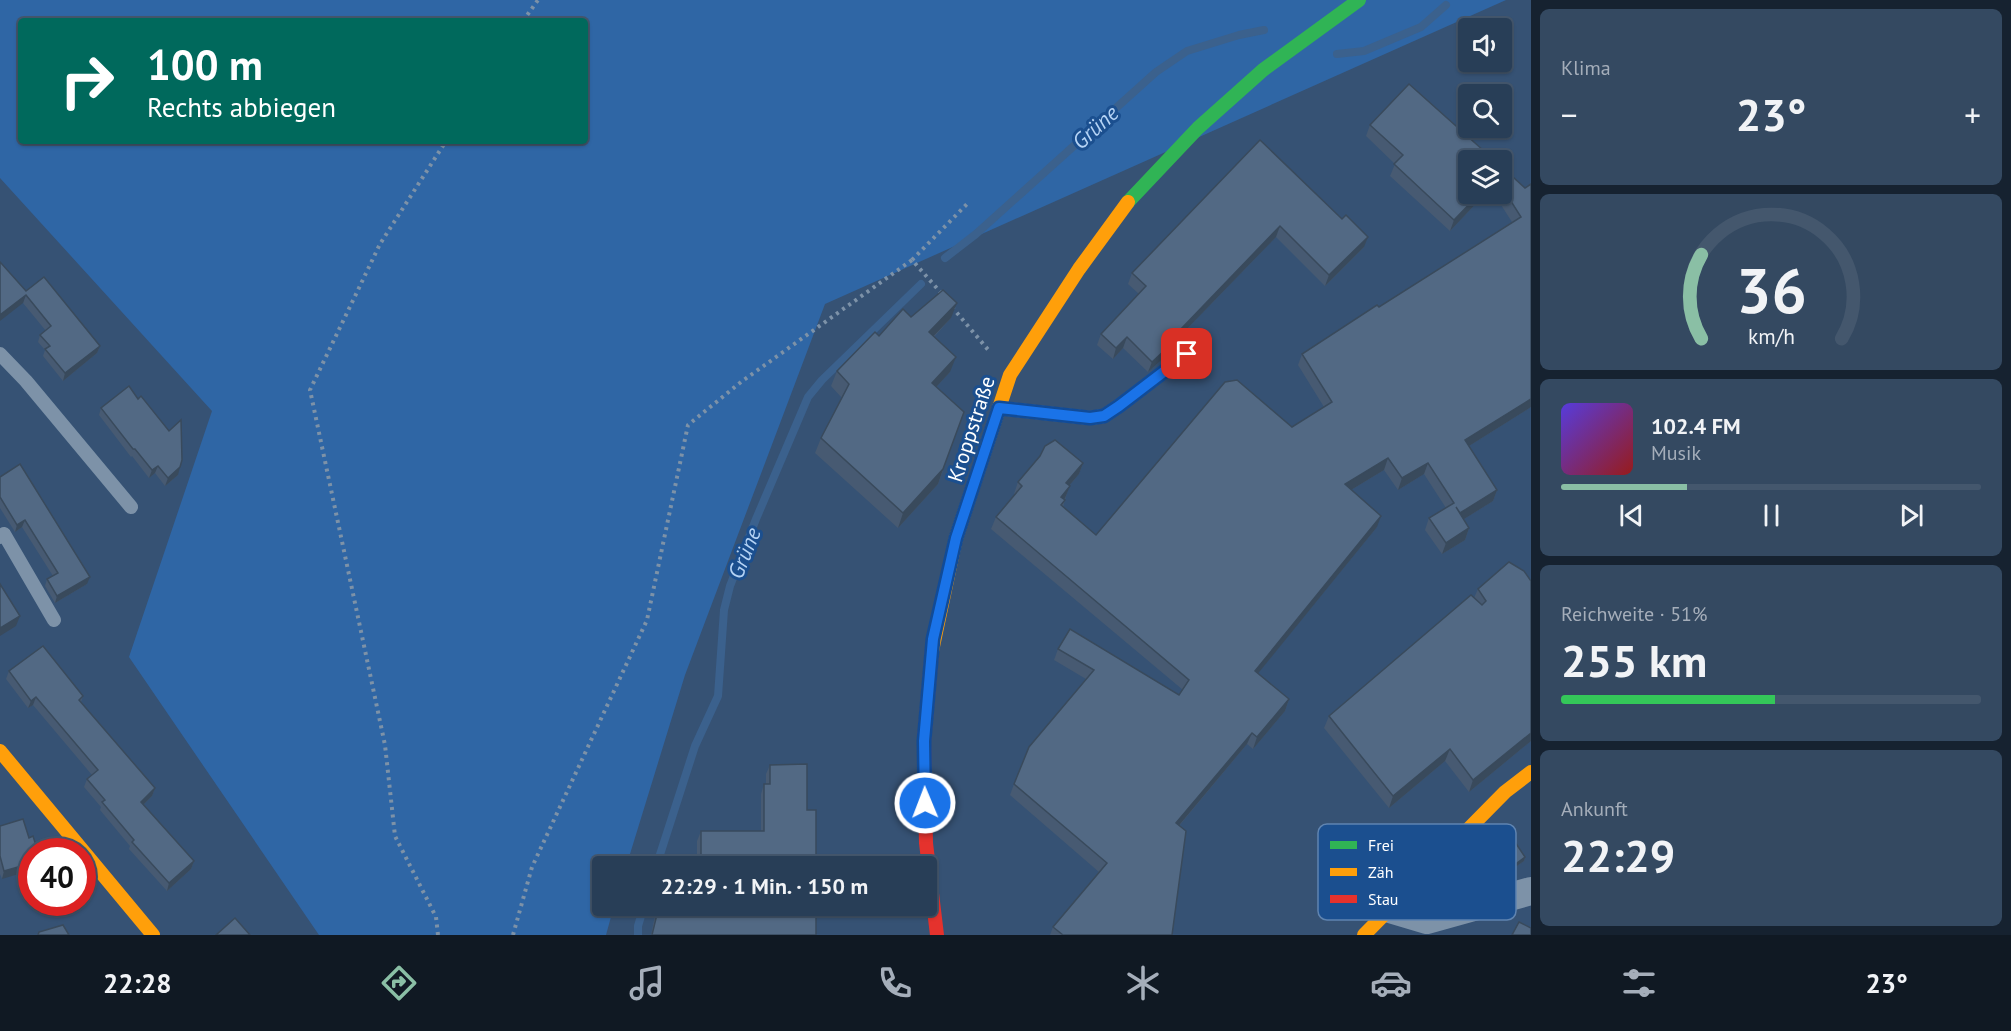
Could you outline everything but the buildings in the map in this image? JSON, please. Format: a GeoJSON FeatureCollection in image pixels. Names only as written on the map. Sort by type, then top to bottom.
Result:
{"type":"FeatureCollection","features":[{"type":"Feature","properties":{"kind":"street","name":"Kroppstraße"},"geometry":{"type":"LineString","coordinates":[[937,935],[926,843],[924,741],[933,639],[956,538],[1010,375],[1079,269],[1133,196],[1198,128],[1263,70],[1359,0]]}},
{"type":"Feature","properties":{"kind":"street"},"geometry":{"type":"LineString","coordinates":[[0,750],[153,935]]}},
{"type":"Feature","properties":{"kind":"street"},"geometry":{"type":"LineString","coordinates":[[1474,824],[1505,792],[1531,772]]}},
{"type":"Feature","properties":{"kind":"street"},"geometry":{"type":"LineString","coordinates":[[1516,896],[1531,891]]}},
{"type":"Feature","properties":{"kind":"street"},"geometry":{"type":"LineString","coordinates":[[1364,935],[1379,920]]}},
{"type":"Feature","properties":{"kind":"street"},"geometry":{"type":"LineString","coordinates":[[1410,920],[1424,928],[1447,920]]}},
{"type":"Feature","properties":{"kind":"lane"},"geometry":{"type":"LineString","coordinates":[[0,354],[26,381],[131,507]]}},
{"type":"Feature","properties":{"kind":"lane"},"geometry":{"type":"LineString","coordinates":[[999,408],[1090,418],[1104,416],[1187,354]]}},
{"type":"Feature","properties":{"kind":"lane"},"geometry":{"type":"LineString","coordinates":[[0,537],[4,534],[54,620]]}},
{"type":"Feature","properties":{"kind":"path"},"geometry":{"type":"LineString","coordinates":[[525,18],[538,0]]}},
{"type":"Feature","properties":{"kind":"path"},"geometry":{"type":"LineString","coordinates":[[438,935],[436,917],[395,836],[385,746],[310,390],[380,244],[444,144]]}},
{"type":"Feature","properties":{"kind":"path"},"geometry":{"type":"LineString","coordinates":[[513,935],[532,867],[647,620],[688,424],[741,382],[912,260],[969,203]]}},
{"type":"Feature","properties":{"kind":"path"},"geometry":{"type":"LineString","coordinates":[[912,260],[1010,375]]}},
{"type":"Feature","properties":{"kind":"shaded area"},"geometry":{"type":"Polygon","coordinates":[[[0,0],[1506,0],[1466,18],[1458,18],[1458,21],[825,304],[685,675],[629,856],[592,856],[592,916],[611,916],[606,935],[319,935],[129,657],[212,411],[0,178],[0,0]]]}},
{"type":"Feature","properties":{"kind":"waterway","name":"Grüne"},"geometry":{"type":"LineString","coordinates":[[1337,54],[1364,51],[1421,27],[1446,5]]}},
{"type":"Feature","properties":{"kind":"waterway","name":"Grüne"},"geometry":{"type":"LineString","coordinates":[[945,258],[976,234],[1156,72],[1187,51],[1264,30]]}},
{"type":"Feature","properties":{"kind":"waterway","name":"Grüne"},"geometry":{"type":"LineString","coordinates":[[660,856],[695,746],[718,696],[724,610],[730,586],[808,397],[822,380],[921,284]]}},
{"type":"Feature","properties":{"kind":"waterway","name":"Grüne"},"geometry":{"type":"LineString","coordinates":[[638,935],[641,916]]}},
{"type":"Feature","properties":{"kind":"traffic: fast"},"geometry":{"type":"LineString","coordinates":[[1128,202],[1198,128],[1263,70],[1359,0]]}},
{"type":"Feature","properties":{"kind":"traffic: slow"},"geometry":{"type":"LineString","coordinates":[[932,651],[956,538],[1010,375],[1079,269],[1128,202]]}},
{"type":"Feature","properties":{"kind":"traffic: slow"},"geometry":{"type":"LineString","coordinates":[[0,751],[153,935]]}},
{"type":"Feature","properties":{"kind":"traffic: slow"},"geometry":{"type":"LineString","coordinates":[[1473,824],[1505,792],[1531,772]]}},
{"type":"Feature","properties":{"kind":"traffic: slow"},"geometry":{"type":"LineString","coordinates":[[1364,935],[1379,920]]}},
{"type":"Feature","properties":{"kind":"traffic: jam"},"geometry":{"type":"LineString","coordinates":[[932,651],[924,741],[926,843],[937,935]]}},
{"type":"Feature","properties":{"kind":"route"},"geometry":{"type":"LineString","coordinates":[[925,803],[924,741],[933,639],[956,538],[999,408],[1090,418],[1104,416],[1187,354]]}}]}
